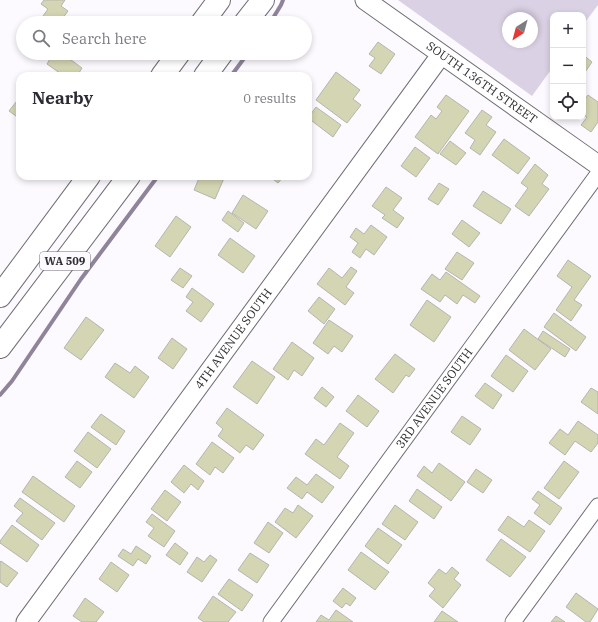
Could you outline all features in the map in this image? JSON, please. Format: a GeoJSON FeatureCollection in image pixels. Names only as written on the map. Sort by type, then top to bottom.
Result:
{"type":"FeatureCollection","features":[{"type":"Feature","properties":{"kind":"highway"},"geometry":{"type":"LineString","coordinates":[[207,16],[219,0]]}},
{"type":"Feature","properties":{"kind":"highway"},"geometry":{"type":"LineString","coordinates":[[250,16],[263,0]]}},
{"type":"Feature","properties":{"kind":"highway"},"geometry":{"type":"LineString","coordinates":[[165,72],[174,60]]}},
{"type":"Feature","properties":{"kind":"highway"},"geometry":{"type":"LineString","coordinates":[[208,72],[217,60]]}},
{"type":"Feature","properties":{"kind":"highway","name":"WA 509"},"geometry":{"type":"LineString","coordinates":[[0,296],[86,180]]}},
{"type":"Feature","properties":{"kind":"highway","name":"WA 509"},"geometry":{"type":"LineString","coordinates":[[0,347],[126,180]]}},
{"type":"Feature","properties":{"kind":"street","name":"SOUTH 136TH STREET"},"geometry":{"type":"LineString","coordinates":[[365,0],[598,165]]}},
{"type":"Feature","properties":{"kind":"street","name":"4TH AVENUE SOUTH"},"geometry":{"type":"LineString","coordinates":[[26,622],[441,55]]}},
{"type":"Feature","properties":{"kind":"street","name":"3RD AVENUE SOUTH"},"geometry":{"type":"LineString","coordinates":[[271,622],[598,174]]}},
{"type":"Feature","properties":{"kind":"street"},"geometry":{"type":"LineString","coordinates":[[513,622],[598,506]]}},
{"type":"Feature","properties":{"kind":"shaded area"},"geometry":{"type":"Polygon","coordinates":[[[398,0],[598,0],[598,5],[586,21],[586,12],[550,12],[550,71],[532,96],[398,0]]]}},
{"type":"Feature","properties":{"kind":"building"},"geometry":{"type":"Polygon","coordinates":[[[44,0],[65,0],[61,6],[68,11],[64,16],[43,16],[48,9],[41,4],[44,0]]]}},
{"type":"Feature","properties":{"kind":"building"},"geometry":{"type":"Polygon","coordinates":[[[378,42],[395,54],[381,74],[369,66],[375,58],[369,54],[378,42]]]}},
{"type":"Feature","properties":{"kind":"building"},"geometry":{"type":"Polygon","coordinates":[[[586,57],[592,62],[586,71],[586,57]]]}},
{"type":"Feature","properties":{"kind":"building"},"geometry":{"type":"Polygon","coordinates":[[[49,60],[71,60],[82,68],[80,72],[58,72],[47,64],[49,60]]]}},
{"type":"Feature","properties":{"kind":"building"},"geometry":{"type":"Polygon","coordinates":[[[336,72],[360,90],[353,99],[361,105],[347,123],[316,100],[336,72]]]}},
{"type":"Feature","properties":{"kind":"building"},"geometry":{"type":"Polygon","coordinates":[[[446,95],[469,111],[438,154],[415,137],[431,115],[436,119],[442,111],[437,107],[446,95]]]}},
{"type":"Feature","properties":{"kind":"building"},"geometry":{"type":"Polygon","coordinates":[[[588,95],[598,102],[598,122],[591,132],[581,125],[587,117],[586,98],[588,95]]]}},
{"type":"Feature","properties":{"kind":"building"},"geometry":{"type":"Polygon","coordinates":[[[16,102],[16,116],[9,111],[16,102]]]}},
{"type":"Feature","properties":{"kind":"building"},"geometry":{"type":"Polygon","coordinates":[[[316,107],[341,125],[333,137],[312,121],[312,112],[316,107]]]}},
{"type":"Feature","properties":{"kind":"building"},"geometry":{"type":"Polygon","coordinates":[[[482,110],[492,117],[486,125],[496,132],[480,155],[470,148],[475,140],[465,133],[482,110]]]}},
{"type":"Feature","properties":{"kind":"building"},"geometry":{"type":"Polygon","coordinates":[[[504,139],[530,158],[518,174],[492,155],[504,139]]]}},
{"type":"Feature","properties":{"kind":"building"},"geometry":{"type":"Polygon","coordinates":[[[450,141],[466,153],[456,165],[440,154],[450,141]]]}},
{"type":"Feature","properties":{"kind":"building"},"geometry":{"type":"Polygon","coordinates":[[[415,147],[430,158],[416,177],[401,166],[415,147]]]}},
{"type":"Feature","properties":{"kind":"building"},"geometry":{"type":"Polygon","coordinates":[[[535,164],[548,175],[542,184],[549,189],[529,216],[515,206],[528,188],[521,183],[535,164]]]}},
{"type":"Feature","properties":{"kind":"building"},"geometry":{"type":"Polygon","coordinates":[[[198,180],[223,180],[215,199],[194,190],[198,180]]]}},
{"type":"Feature","properties":{"kind":"building"},"geometry":{"type":"Polygon","coordinates":[[[439,183],[449,189],[438,205],[428,199],[439,183]]]}},
{"type":"Feature","properties":{"kind":"building"},"geometry":{"type":"Polygon","coordinates":[[[386,187],[402,198],[393,210],[404,218],[397,228],[382,218],[385,215],[372,206],[386,187]]]}},
{"type":"Feature","properties":{"kind":"building"},"geometry":{"type":"Polygon","coordinates":[[[483,191],[511,209],[501,224],[473,206],[483,191]]]}},
{"type":"Feature","properties":{"kind":"building"},"geometry":{"type":"Polygon","coordinates":[[[243,195],[268,211],[256,229],[232,213],[243,195]]]}},
{"type":"Feature","properties":{"kind":"building"},"geometry":{"type":"Polygon","coordinates":[[[228,211],[244,223],[238,232],[222,220],[228,211]]]}},
{"type":"Feature","properties":{"kind":"building"},"geometry":{"type":"Polygon","coordinates":[[[176,216],[191,227],[170,257],[155,246],[176,216]]]}},
{"type":"Feature","properties":{"kind":"building"},"geometry":{"type":"Polygon","coordinates":[[[462,220],[480,233],[469,247],[452,234],[462,220]]]}},
{"type":"Feature","properties":{"kind":"building"},"geometry":{"type":"Polygon","coordinates":[[[371,225],[387,237],[374,255],[366,249],[360,258],[352,252],[358,243],[350,237],[356,228],[364,234],[371,225]]]}},
{"type":"Feature","properties":{"kind":"building"},"geometry":{"type":"Polygon","coordinates":[[[230,238],[255,256],[243,273],[218,255],[230,238]]]}},
{"type":"Feature","properties":{"kind":"building"},"geometry":{"type":"Polygon","coordinates":[[[457,252],[474,263],[462,280],[445,269],[457,252]]]}},
{"type":"Feature","properties":{"kind":"building"},"geometry":{"type":"Polygon","coordinates":[[[568,260],[591,276],[574,300],[582,305],[571,321],[556,310],[572,287],[557,276],[568,260]]]}},
{"type":"Feature","properties":{"kind":"building"},"geometry":{"type":"Polygon","coordinates":[[[351,267],[357,271],[346,287],[354,293],[345,305],[317,284],[329,268],[342,278],[351,267]]]}},
{"type":"Feature","properties":{"kind":"building"},"geometry":{"type":"Polygon","coordinates":[[[180,268],[192,276],[183,288],[171,280],[180,268]]]}},
{"type":"Feature","properties":{"kind":"building"},"geometry":{"type":"Polygon","coordinates":[[[446,272],[480,296],[475,303],[463,295],[457,304],[445,295],[440,302],[421,289],[432,274],[440,280],[446,272]]]}},
{"type":"Feature","properties":{"kind":"building"},"geometry":{"type":"Polygon","coordinates":[[[192,288],[214,304],[201,322],[186,311],[193,302],[186,297],[192,288]]]}},
{"type":"Feature","properties":{"kind":"building"},"geometry":{"type":"Polygon","coordinates":[[[319,297],[335,309],[324,324],[308,311],[319,297]]]}},
{"type":"Feature","properties":{"kind":"building"},"geometry":{"type":"Polygon","coordinates":[[[427,300],[451,317],[434,342],[410,325],[427,300]]]}},
{"type":"Feature","properties":{"kind":"building"},"geometry":{"type":"Polygon","coordinates":[[[554,313],[586,337],[576,351],[544,327],[554,313]]]}},
{"type":"Feature","properties":{"kind":"building"},"geometry":{"type":"Polygon","coordinates":[[[86,317],[104,330],[81,360],[64,348],[86,317]]]}},
{"type":"Feature","properties":{"kind":"building"},"geometry":{"type":"Polygon","coordinates":[[[329,320],[353,336],[342,352],[334,346],[328,354],[313,343],[329,320]]]}},
{"type":"Feature","properties":{"kind":"building"},"geometry":{"type":"Polygon","coordinates":[[[524,329],[551,349],[535,370],[509,350],[524,329]]]}},
{"type":"Feature","properties":{"kind":"building"},"geometry":{"type":"Polygon","coordinates":[[[543,331],[570,349],[565,357],[538,339],[543,331]]]}},
{"type":"Feature","properties":{"kind":"building"},"geometry":{"type":"Polygon","coordinates":[[[172,338],[187,349],[173,369],[158,358],[172,338]]]}},
{"type":"Feature","properties":{"kind":"building"},"geometry":{"type":"Polygon","coordinates":[[[292,342],[314,358],[302,376],[294,370],[288,380],[273,369],[292,342]]]}},
{"type":"Feature","properties":{"kind":"building"},"geometry":{"type":"Polygon","coordinates":[[[395,354],[415,369],[409,377],[406,375],[393,393],[375,379],[395,354]]]}},
{"type":"Feature","properties":{"kind":"building"},"geometry":{"type":"Polygon","coordinates":[[[506,355],[528,371],[513,392],[491,376],[506,355]]]}},
{"type":"Feature","properties":{"kind":"building"},"geometry":{"type":"Polygon","coordinates":[[[252,361],[275,377],[257,404],[233,387],[252,361]]]}},
{"type":"Feature","properties":{"kind":"building"},"geometry":{"type":"Polygon","coordinates":[[[115,363],[130,373],[135,366],[149,377],[134,398],[105,377],[115,363]]]}},
{"type":"Feature","properties":{"kind":"building"},"geometry":{"type":"Polygon","coordinates":[[[485,383],[502,395],[493,409],[475,396],[485,383]]]}},
{"type":"Feature","properties":{"kind":"building"},"geometry":{"type":"Polygon","coordinates":[[[322,387],[334,397],[326,407],[314,398],[322,387]]]}},
{"type":"Feature","properties":{"kind":"building"},"geometry":{"type":"Polygon","coordinates":[[[591,388],[598,392],[598,414],[581,402],[591,388]]]}},
{"type":"Feature","properties":{"kind":"building"},"geometry":{"type":"Polygon","coordinates":[[[358,395],[379,411],[367,427],[346,411],[358,395]]]}},
{"type":"Feature","properties":{"kind":"building"},"geometry":{"type":"Polygon","coordinates":[[[227,408],[264,435],[253,450],[246,445],[240,453],[218,436],[223,429],[216,423],[227,408]]]}},
{"type":"Feature","properties":{"kind":"building"},"geometry":{"type":"Polygon","coordinates":[[[101,414],[125,431],[116,445],[91,427],[101,414]]]}},
{"type":"Feature","properties":{"kind":"building"},"geometry":{"type":"Polygon","coordinates":[[[462,416],[481,429],[470,445],[451,432],[462,416]]]}},
{"type":"Feature","properties":{"kind":"building"},"geometry":{"type":"Polygon","coordinates":[[[578,421],[598,435],[598,443],[591,452],[575,441],[565,455],[549,443],[560,429],[568,435],[578,421]]]}},
{"type":"Feature","properties":{"kind":"building"},"geometry":{"type":"Polygon","coordinates":[[[340,423],[354,433],[337,457],[349,466],[340,479],[305,454],[316,439],[324,445],[340,423]]]}},
{"type":"Feature","properties":{"kind":"building"},"geometry":{"type":"Polygon","coordinates":[[[88,432],[111,449],[97,468],[74,451],[88,432]]]}},
{"type":"Feature","properties":{"kind":"building"},"geometry":{"type":"Polygon","coordinates":[[[212,442],[234,458],[223,473],[215,467],[210,475],[196,464],[212,442]]]}},
{"type":"Feature","properties":{"kind":"building"},"geometry":{"type":"Polygon","coordinates":[[[77,461],[92,472],[80,488],[65,477],[77,461]]]}},
{"type":"Feature","properties":{"kind":"building"},"geometry":{"type":"Polygon","coordinates":[[[564,461],[579,472],[559,499],[544,488],[564,461]]]}},
{"type":"Feature","properties":{"kind":"building"},"geometry":{"type":"Polygon","coordinates":[[[439,463],[465,482],[451,501],[417,476],[424,466],[432,473],[439,463]]]}},
{"type":"Feature","properties":{"kind":"building"},"geometry":{"type":"Polygon","coordinates":[[[184,465],[204,481],[198,490],[191,484],[184,493],[171,482],[184,465]]]}},
{"type":"Feature","properties":{"kind":"building"},"geometry":{"type":"Polygon","coordinates":[[[476,469],[492,480],[483,493],[467,482],[476,469]]]}},
{"type":"Feature","properties":{"kind":"building"},"geometry":{"type":"Polygon","coordinates":[[[316,474],[334,487],[322,503],[307,492],[302,499],[287,488],[296,477],[307,485],[316,474]]]}},
{"type":"Feature","properties":{"kind":"building"},"geometry":{"type":"Polygon","coordinates":[[[33,476],[75,506],[64,522],[22,492],[33,476]]]}},
{"type":"Feature","properties":{"kind":"building"},"geometry":{"type":"Polygon","coordinates":[[[417,489],[442,507],[434,519],[409,501],[417,489]]]}},
{"type":"Feature","properties":{"kind":"building"},"geometry":{"type":"Polygon","coordinates":[[[165,490],[181,502],[167,521],[151,509],[165,490]]]}},
{"type":"Feature","properties":{"kind":"building"},"geometry":{"type":"Polygon","coordinates":[[[538,491],[562,508],[550,525],[534,513],[540,505],[532,499],[538,491]]]}},
{"type":"Feature","properties":{"kind":"building"},"geometry":{"type":"Polygon","coordinates":[[[20,498],[55,523],[42,540],[16,521],[23,513],[14,506],[20,498]]]}},
{"type":"Feature","properties":{"kind":"building"},"geometry":{"type":"Polygon","coordinates":[[[298,505],[313,516],[296,538],[275,522],[285,508],[293,513],[298,505]]]}},
{"type":"Feature","properties":{"kind":"building"},"geometry":{"type":"Polygon","coordinates":[[[395,505],[418,522],[405,540],[382,524],[395,505]]]}},
{"type":"Feature","properties":{"kind":"building"},"geometry":{"type":"Polygon","coordinates":[[[152,514],[175,531],[164,547],[148,536],[154,528],[146,522],[152,514]]]}},
{"type":"Feature","properties":{"kind":"building"},"geometry":{"type":"Polygon","coordinates":[[[508,516],[524,527],[529,520],[545,531],[530,552],[498,530],[508,516]]]}},
{"type":"Feature","properties":{"kind":"building"},"geometry":{"type":"Polygon","coordinates":[[[268,522],[283,533],[269,553],[254,543],[268,522]]]}},
{"type":"Feature","properties":{"kind":"building"},"geometry":{"type":"Polygon","coordinates":[[[12,525],[39,545],[27,562],[0,543],[12,525]]]}},
{"type":"Feature","properties":{"kind":"building"},"geometry":{"type":"Polygon","coordinates":[[[378,528],[402,545],[388,564],[365,546],[378,528]]]}},
{"type":"Feature","properties":{"kind":"building"},"geometry":{"type":"Polygon","coordinates":[[[501,539],[526,557],[510,577],[486,560],[501,539]]]}},
{"type":"Feature","properties":{"kind":"building"},"geometry":{"type":"Polygon","coordinates":[[[175,543],[188,553],[180,565],[166,555],[175,543]]]}},
{"type":"Feature","properties":{"kind":"building"},"geometry":{"type":"Polygon","coordinates":[[[136,546],[151,556],[146,564],[138,559],[133,566],[118,556],[123,549],[131,554],[136,546]]]}},
{"type":"Feature","properties":{"kind":"building"},"geometry":{"type":"Polygon","coordinates":[[[361,552],[389,572],[375,590],[348,570],[361,552]]]}},
{"type":"Feature","properties":{"kind":"building"},"geometry":{"type":"Polygon","coordinates":[[[250,553],[269,565],[257,583],[238,570],[250,553]]]}},
{"type":"Feature","properties":{"kind":"building"},"geometry":{"type":"Polygon","coordinates":[[[210,555],[217,560],[202,582],[187,572],[197,557],[204,562],[210,555]]]}},
{"type":"Feature","properties":{"kind":"building"},"geometry":{"type":"Polygon","coordinates":[[[1,561],[18,573],[7,587],[0,582],[1,561]]]}},
{"type":"Feature","properties":{"kind":"building"},"geometry":{"type":"Polygon","coordinates":[[[111,562],[129,575],[117,592],[99,579],[111,562]]]}},
{"type":"Feature","properties":{"kind":"building"},"geometry":{"type":"Polygon","coordinates":[[[452,567],[459,573],[454,579],[461,585],[443,608],[429,596],[435,589],[428,583],[439,569],[446,574],[452,567]]]}},
{"type":"Feature","properties":{"kind":"building"},"geometry":{"type":"Polygon","coordinates":[[[229,579],[253,595],[242,611],[218,594],[229,579]]]}},
{"type":"Feature","properties":{"kind":"building"},"geometry":{"type":"Polygon","coordinates":[[[343,588],[356,598],[350,606],[346,603],[342,608],[333,601],[343,588]]]}},
{"type":"Feature","properties":{"kind":"building"},"geometry":{"type":"Polygon","coordinates":[[[576,593],[598,609],[590,622],[586,622],[566,607],[576,593]]]}},
{"type":"Feature","properties":{"kind":"building"},"geometry":{"type":"Polygon","coordinates":[[[213,596],[236,612],[228,622],[204,622],[198,618],[213,596]]]}},
{"type":"Feature","properties":{"kind":"building"},"geometry":{"type":"Polygon","coordinates":[[[85,598],[104,612],[96,622],[82,622],[73,616],[85,598]]]}},
{"type":"Feature","properties":{"kind":"building"},"geometry":{"type":"Polygon","coordinates":[[[336,610],[353,622],[316,622],[321,615],[329,620],[336,610]]]}},
{"type":"Feature","properties":{"kind":"building"},"geometry":{"type":"Polygon","coordinates":[[[442,611],[458,622],[434,622],[442,611]]]}},
{"type":"Feature","properties":{"kind":"building"},"geometry":{"type":"Polygon","coordinates":[[[556,616],[565,622],[551,622],[556,616]]]}},
{"type":"Feature","properties":{"kind":"waterway"},"geometry":{"type":"LineString","coordinates":[[274,16],[283,0]]}},
{"type":"Feature","properties":{"kind":"waterway"},"geometry":{"type":"LineString","coordinates":[[234,72],[243,60]]}},
{"type":"Feature","properties":{"kind":"waterway"},"geometry":{"type":"LineString","coordinates":[[0,395],[12,381],[81,279],[155,180]]}}]}
